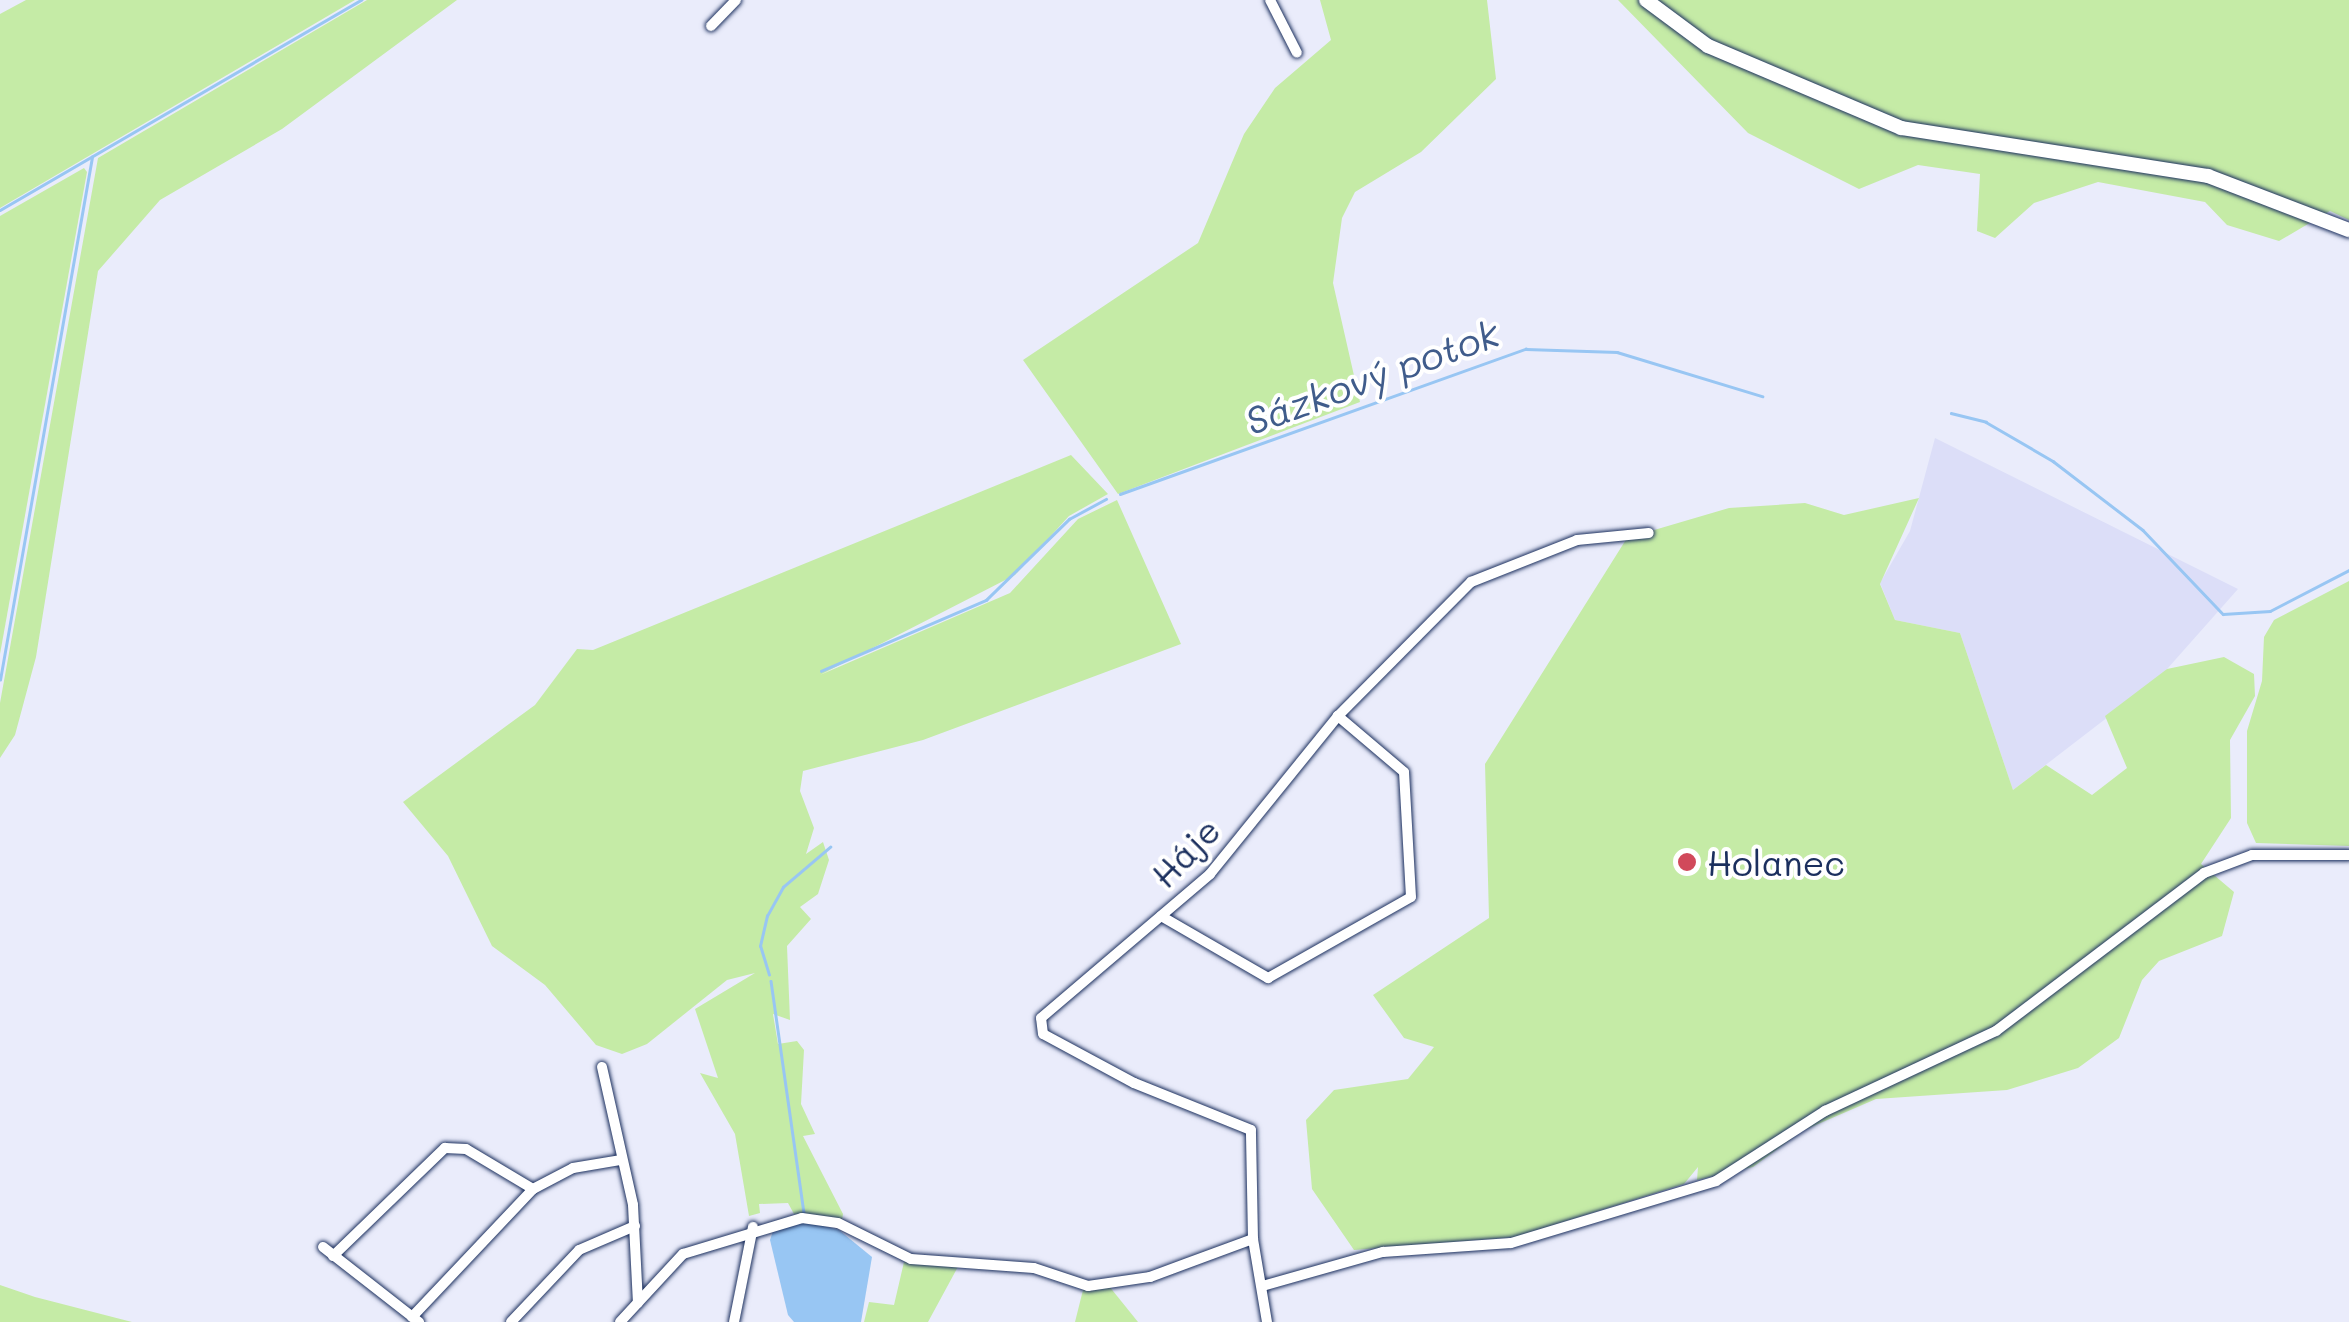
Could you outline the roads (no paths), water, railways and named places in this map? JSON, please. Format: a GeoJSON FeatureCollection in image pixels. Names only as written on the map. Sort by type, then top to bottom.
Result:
{"type":"FeatureCollection","features":[{"type":"Feature","properties":{"kind":"street"},"geometry":{"type":"LineString","coordinates":[[711,26],[736,0]]}},
{"type":"Feature","properties":{"kind":"street"},"geometry":{"type":"LineString","coordinates":[[1270,0],[1297,53]]}},
{"type":"Feature","properties":{"kind":"street"},"geometry":{"type":"LineString","coordinates":[[1646,0],[1708,46],[1901,128],[2208,176],[2349,230]]}},
{"type":"Feature","properties":{"kind":"street","name":"Háje"},"geometry":{"type":"LineString","coordinates":[[1268,1322],[1266,1285],[1254,1239],[1252,1130],[1134,1083],[1037,1027],[1210,874],[1338,716],[1470,582],[1549,547],[1649,533]]}},
{"type":"Feature","properties":{"kind":"street"},"geometry":{"type":"LineString","coordinates":[[1160,916],[1268,978],[1411,897],[1404,772],[1338,716]]}},
{"type":"Feature","properties":{"kind":"street"},"geometry":{"type":"LineString","coordinates":[[1266,1285],[1370,1254],[1511,1243],[1716,1181],[1825,1111],[1996,1031],[2204,873],[2252,855],[2349,856]]}},
{"type":"Feature","properties":{"kind":"street"},"geometry":{"type":"LineString","coordinates":[[602,1068],[635,1226],[638,1302]]}},
{"type":"Feature","properties":{"kind":"street"},"geometry":{"type":"LineString","coordinates":[[333,1256],[445,1148],[466,1149],[532,1189]]}},
{"type":"Feature","properties":{"kind":"street"},"geometry":{"type":"LineString","coordinates":[[323,1247],[416,1319],[532,1189],[573,1168],[622,1160]]}},
{"type":"Feature","properties":{"kind":"street"},"geometry":{"type":"LineString","coordinates":[[620,1322],[683,1254],[753,1228],[826,1220],[911,1260],[1018,1266],[1088,1286],[1150,1277],[1254,1239]]}},
{"type":"Feature","properties":{"kind":"street"},"geometry":{"type":"LineString","coordinates":[[511,1322],[579,1250],[635,1226]]}},
{"type":"Feature","properties":{"kind":"street"},"geometry":{"type":"LineString","coordinates":[[734,1322],[753,1228]]}},
{"type":"Feature","properties":{"kind":"water"},"geometry":{"type":"Polygon","coordinates":[[[805,1221],[839,1230],[872,1257],[861,1322],[794,1322],[788,1315],[770,1240],[774,1228],[805,1221]]]}},
{"type":"Feature","properties":{"kind":"waterway"},"geometry":{"type":"LineString","coordinates":[[0,210],[361,0]]}},
{"type":"Feature","properties":{"kind":"waterway"},"geometry":{"type":"LineString","coordinates":[[0,680],[92,157]]}},
{"type":"Feature","properties":{"kind":"waterway","name":"Sázkový potok"},"geometry":{"type":"LineString","coordinates":[[1120,494],[1526,349],[1617,352],[1762,396]]}},
{"type":"Feature","properties":{"kind":"waterway","name":"Sázkový potok"},"geometry":{"type":"LineString","coordinates":[[1951,413],[1986,422],[2053,461],[2143,530],[2223,614],[2270,611],[2349,570]]}},
{"type":"Feature","properties":{"kind":"waterway","name":"Sázkový potok"},"geometry":{"type":"LineString","coordinates":[[821,671],[986,600],[1069,519],[1106,499]]}},
{"type":"Feature","properties":{"kind":"waterway","name":"Sázkový potok"},"geometry":{"type":"LineString","coordinates":[[769,975],[760,946],[767,916],[783,887],[830,847]]}},
{"type":"Feature","properties":{"kind":"waterway","name":"Sázkový potok"},"geometry":{"type":"LineString","coordinates":[[771,981],[804,1212]]}},
{"type":"Feature","properties":{"kind":"place","name":"Holanec"},"geometry":{"type":"Point","coordinates":[1687,862]}}]}
